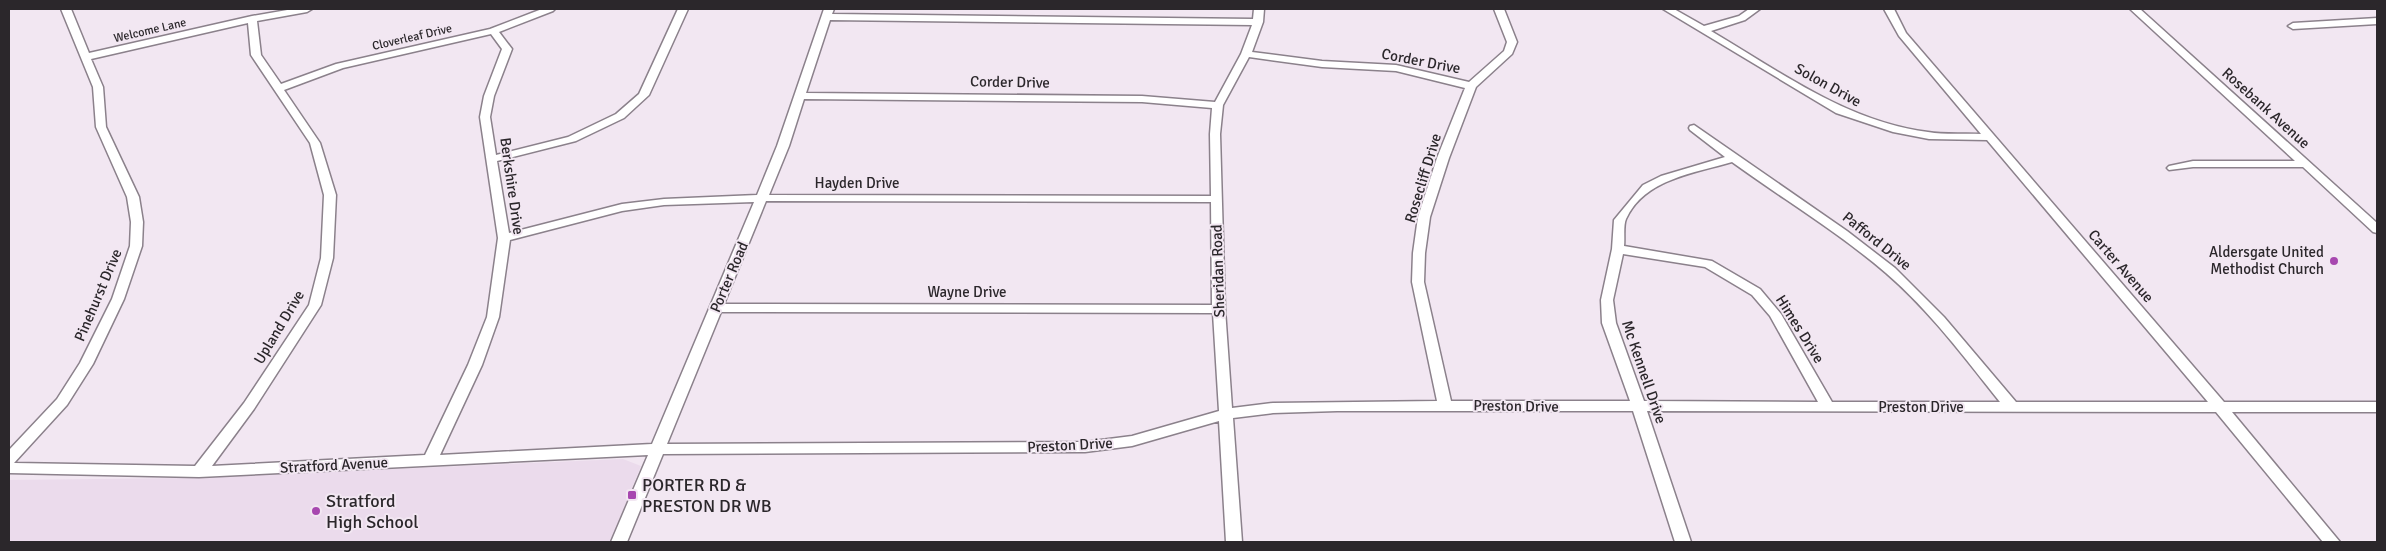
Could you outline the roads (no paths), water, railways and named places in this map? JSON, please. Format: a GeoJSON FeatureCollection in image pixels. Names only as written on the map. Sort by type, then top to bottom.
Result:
{"type":"FeatureCollection","features":[{"type":"Feature","properties":{"kind":"street","name":"Pinehurst Drive"},"geometry":{"type":"LineString","coordinates":[[9,459],[62,402],[86,364],[118,299],[136,246],[137,222],[133,197],[101,127],[98,87],[88,57],[66,9]]}},
{"type":"Feature","properties":{"kind":"street","name":"Welcome Lane"},"geometry":{"type":"LineString","coordinates":[[88,57],[252,19],[307,9]]}},
{"type":"Feature","properties":{"kind":"street","name":"Cloverleaf Drive"},"geometry":{"type":"LineString","coordinates":[[279,88],[340,66],[493,31],[550,9]]}},
{"type":"Feature","properties":{"kind":"street"},"geometry":{"type":"LineString","coordinates":[[492,159],[572,139],[620,116],[644,95],[683,9]]}},
{"type":"Feature","properties":{"kind":"street","name":"Sheridan Road"},"geometry":{"type":"LineString","coordinates":[[1234,542],[1219,309],[1215,134],[1218,105],[1246,54],[1258,22],[1259,9]]}},
{"type":"Feature","properties":{"kind":"street","name":"Rosecliff Drive"},"geometry":{"type":"LineString","coordinates":[[1445,405],[1418,282],[1419,254],[1424,217],[1442,158],[1471,86],[1508,52],[1512,42],[1499,9]]}},
{"type":"Feature","properties":{"kind":"street","name":"Solon Drive"},"geometry":{"type":"LineString","coordinates":[[1668,9],[1840,111],[1867,122],[1929,136],[1989,137]]}},
{"type":"Feature","properties":{"kind":"street"},"geometry":{"type":"LineString","coordinates":[[1702,30],[1742,18],[1755,9]]}},
{"type":"Feature","properties":{"kind":"street","name":"Carter Avenue"},"geometry":{"type":"LineString","coordinates":[[1889,9],[1902,34],[2221,408],[2332,542]]}},
{"type":"Feature","properties":{"kind":"street","name":"Rosebank Avenue"},"geometry":{"type":"LineString","coordinates":[[2135,9],[2377,229]]}},
{"type":"Feature","properties":{"kind":"street"},"geometry":{"type":"LineString","coordinates":[[827,13],[1258,22]]}},
{"type":"Feature","properties":{"kind":"street","name":"Porter Road"},"geometry":{"type":"LineString","coordinates":[[620,542],[762,198],[801,96],[827,13]]}},
{"type":"Feature","properties":{"kind":"street","name":"Upland Drive"},"geometry":{"type":"LineString","coordinates":[[199,472],[249,406],[315,305],[327,258],[330,194],[318,152],[315,143],[256,55],[252,19]]}},
{"type":"Feature","properties":{"kind":"street"},"geometry":{"type":"LineString","coordinates":[[2293,26],[2377,20]]}},
{"type":"Feature","properties":{"kind":"street","name":"Berkshire Drive"},"geometry":{"type":"LineString","coordinates":[[430,461],[475,365],[493,317],[504,238],[485,117],[486,105],[507,49],[493,31]]}},
{"type":"Feature","properties":{"kind":"street","name":"Corder Drive"},"geometry":{"type":"LineString","coordinates":[[1246,54],[1322,64],[1396,68],[1471,86]]}},
{"type":"Feature","properties":{"kind":"street","name":"Corder Drive"},"geometry":{"type":"LineString","coordinates":[[801,96],[1142,99],[1218,105]]}},
{"type":"Feature","properties":{"kind":"street","name":"Pafford Drive"},"geometry":{"type":"LineString","coordinates":[[1694,128],[1732,158],[1833,226],[1892,272],[1945,326],[2013,408]]}},
{"type":"Feature","properties":{"kind":"street","name":"Mc Kennell Drive"},"geometry":{"type":"LineString","coordinates":[[1683,542],[1639,407],[1609,323],[1608,300],[1618,249],[1620,220],[1646,187],[1665,178],[1732,158]]}},
{"type":"Feature","properties":{"kind":"street"},"geometry":{"type":"LineString","coordinates":[[2173,168],[2193,164],[2305,164]]}},
{"type":"Feature","properties":{"kind":"street","name":"Hayden Drive"},"geometry":{"type":"LineString","coordinates":[[504,238],[622,208],[664,202],[762,198],[1215,199]]}},
{"type":"Feature","properties":{"kind":"street","name":"Himes Drive"},"geometry":{"type":"LineString","coordinates":[[1618,249],[1708,264],[1756,292],[1775,314],[1828,407]]}},
{"type":"Feature","properties":{"kind":"street","name":"Wayne Drive"},"geometry":{"type":"LineString","coordinates":[[716,308],[1219,309]]}},
{"type":"Feature","properties":{"kind":"street","name":"Preston Drive"},"geometry":{"type":"LineString","coordinates":[[659,449],[1085,448],[1132,440],[1225,414],[1310,407],[1445,405],[2013,408],[2377,407]]}},
{"type":"Feature","properties":{"kind":"street","name":"Stratford Avenue"},"geometry":{"type":"LineString","coordinates":[[9,468],[199,472],[659,449]]}},
{"type":"Feature","properties":{"kind":"place","name":"Aldersgate United Methodist Church"},"geometry":{"type":"Point","coordinates":[2334,261]}},
{"type":"Feature","properties":{"kind":"place","name":"PORTER RD & PRESTON DR WB"},"geometry":{"type":"Point","coordinates":[632,495]}},
{"type":"Feature","properties":{"kind":"place","name":"Stratford High School"},"geometry":{"type":"Point","coordinates":[316,511]}}]}
